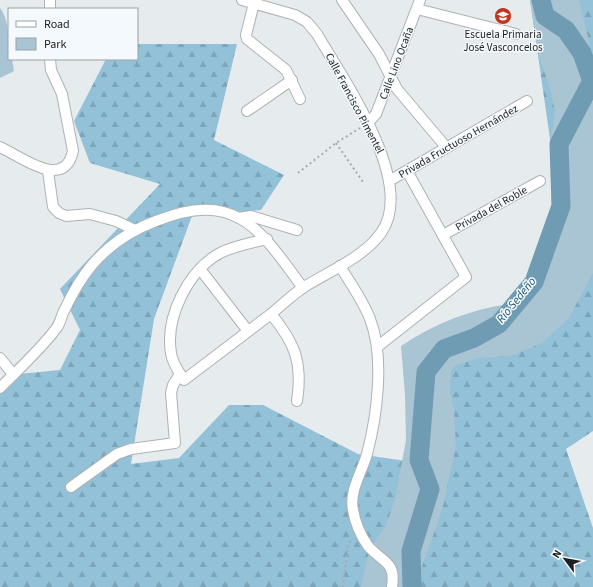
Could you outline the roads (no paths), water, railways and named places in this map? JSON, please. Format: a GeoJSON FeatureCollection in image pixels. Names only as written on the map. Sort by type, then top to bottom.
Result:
{"type":"FeatureCollection","features":[{"type":"Feature","properties":{"kind":"street","name":"Calle Francisco Pimentel"},"geometry":{"type":"LineString","coordinates":[[180,374],[184,380],[303,288],[340,266],[372,243],[381,233],[390,209],[389,181],[381,151],[368,123],[317,34],[307,22],[282,10],[242,0]]}},
{"type":"Feature","properties":{"kind":"street"},"geometry":{"type":"LineString","coordinates":[[342,0],[379,54],[397,89],[446,147]]}},
{"type":"Feature","properties":{"kind":"street"},"geometry":{"type":"LineString","coordinates":[[254,3],[246,34],[247,39],[282,65],[292,80],[300,100]]}},
{"type":"Feature","properties":{"kind":"street"},"geometry":{"type":"LineString","coordinates":[[419,4],[516,34]]}},
{"type":"Feature","properties":{"kind":"street","name":"Calle Lino Ocaña"},"geometry":{"type":"LineString","coordinates":[[368,123],[376,114],[419,4]]}},
{"type":"Feature","properties":{"kind":"street"},"geometry":{"type":"LineString","coordinates":[[0,148],[48,171],[58,170],[67,165],[73,151],[62,94],[51,70],[50,60]]}},
{"type":"Feature","properties":{"kind":"street"},"geometry":{"type":"LineString","coordinates":[[247,111],[292,80]]}},
{"type":"Feature","properties":{"kind":"street","name":"Privada Fructuoso Hernández"},"geometry":{"type":"LineString","coordinates":[[389,181],[528,101]]}},
{"type":"Feature","properties":{"kind":"street"},"geometry":{"type":"LineString","coordinates":[[377,347],[466,278],[407,170]]}},
{"type":"Feature","properties":{"kind":"street"},"geometry":{"type":"LineString","coordinates":[[48,171],[53,207],[58,213],[66,216],[90,214],[116,221],[135,230]]}},
{"type":"Feature","properties":{"kind":"street","name":"Privada del Roble"},"geometry":{"type":"LineString","coordinates":[[443,235],[540,182]]}},
{"type":"Feature","properties":{"kind":"street"},"geometry":{"type":"LineString","coordinates":[[0,388],[53,332],[82,279],[92,264],[111,247],[135,230],[178,212],[209,209],[239,218],[267,239],[303,288]]}},
{"type":"Feature","properties":{"kind":"street"},"geometry":{"type":"LineString","coordinates":[[239,218],[251,216],[296,230]]}},
{"type":"Feature","properties":{"kind":"street"},"geometry":{"type":"LineString","coordinates":[[71,487],[117,454],[131,449],[175,443],[171,393],[180,374],[171,353],[170,335],[181,298],[200,269],[220,253],[267,239]]}},
{"type":"Feature","properties":{"kind":"street"},"geometry":{"type":"LineString","coordinates":[[340,266],[371,320],[377,347],[378,380],[372,436],[352,500],[353,510],[360,532],[367,544],[388,563],[392,569],[394,575],[392,587]]}},
{"type":"Feature","properties":{"kind":"street"},"geometry":{"type":"LineString","coordinates":[[200,269],[248,331]]}},
{"type":"Feature","properties":{"kind":"street"},"geometry":{"type":"LineString","coordinates":[[271,314],[283,329],[292,344],[299,363],[300,382],[297,401]]}},
{"type":"Feature","properties":{"kind":"street"},"geometry":{"type":"LineString","coordinates":[[0,358],[13,374]]}},
{"type":"Feature","properties":{"kind":"waterway","name":"Río Sedeño"},"geometry":{"type":"LineString","coordinates":[[412,587],[411,551],[430,489],[419,460],[426,372],[444,349],[474,338],[499,324],[534,282],[561,206],[559,144],[592,81],[582,53],[566,30],[545,16],[541,0]]}},
{"type":"Feature","properties":{"kind":"place","name":"Escuela Primaria José Vasconcelos"},"geometry":{"type":"Point","coordinates":[503,16]}}]}
